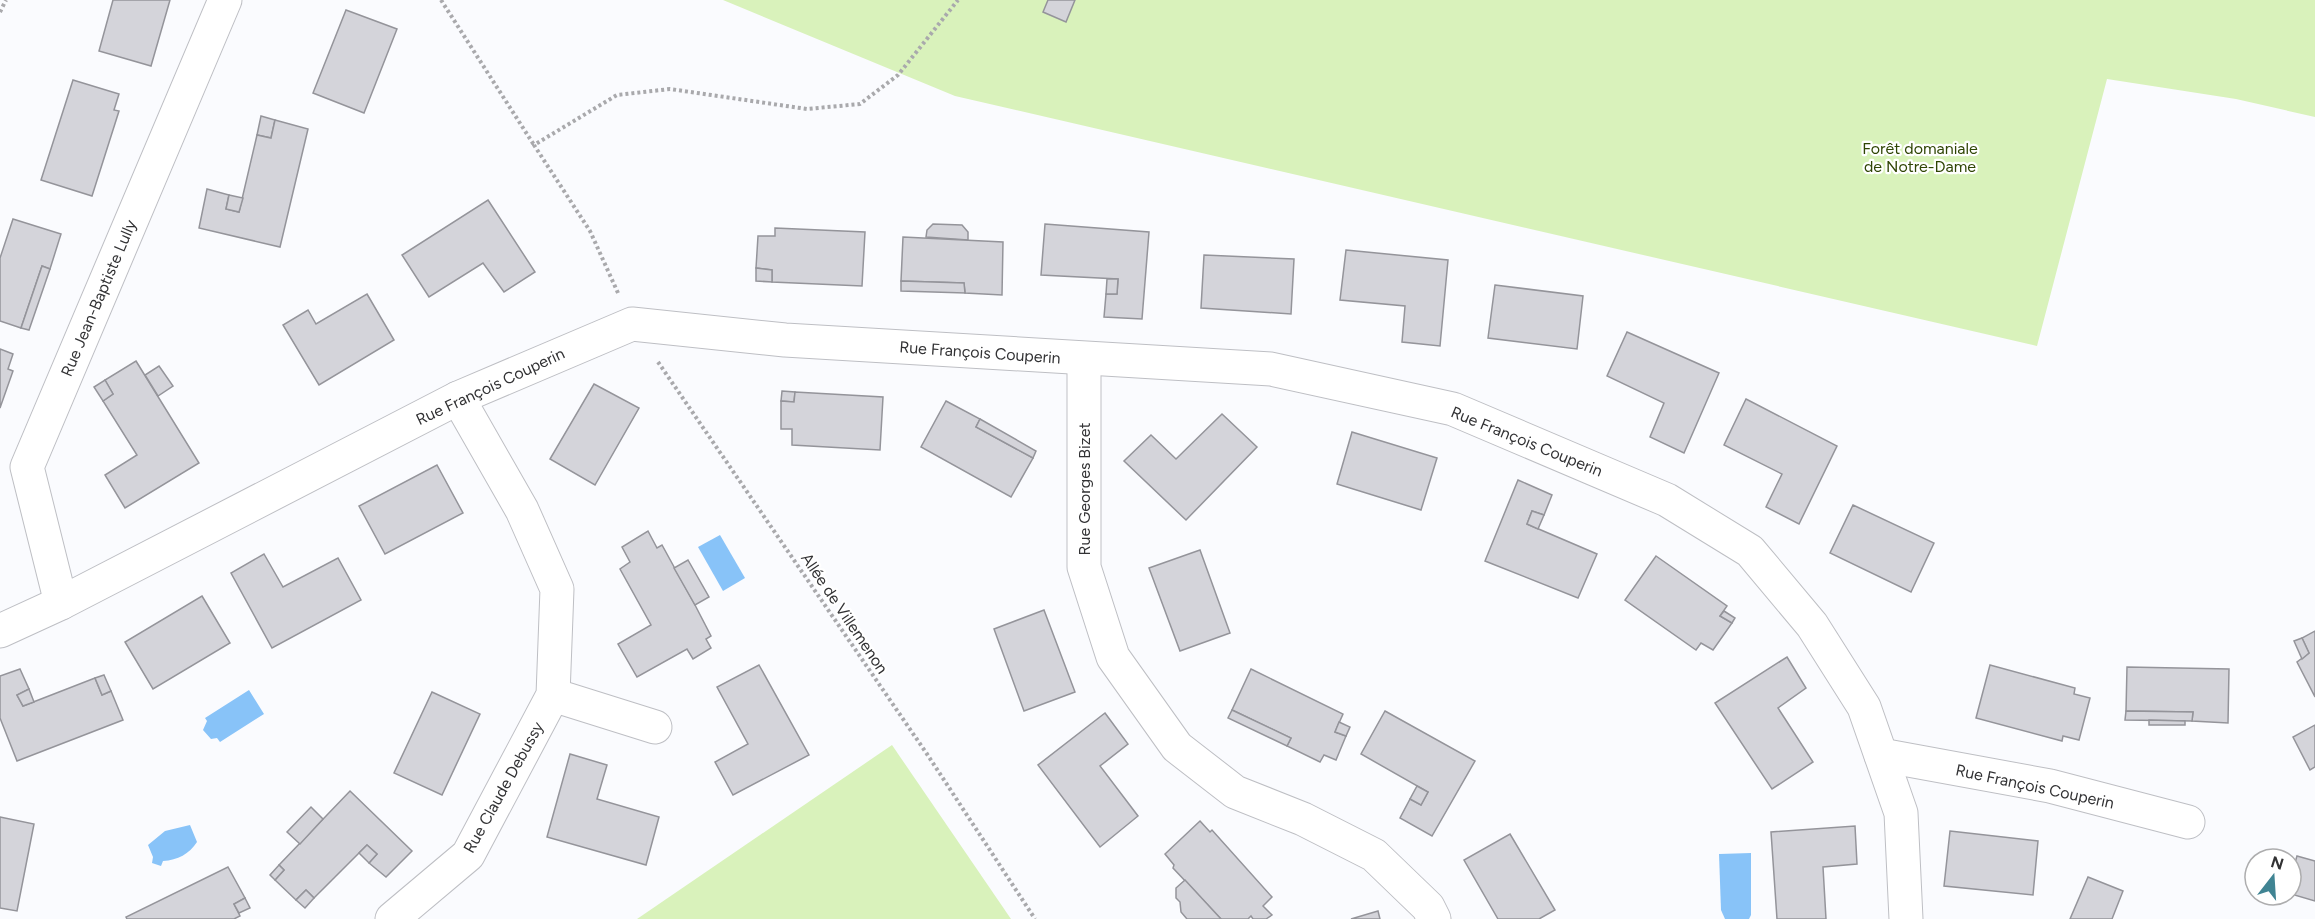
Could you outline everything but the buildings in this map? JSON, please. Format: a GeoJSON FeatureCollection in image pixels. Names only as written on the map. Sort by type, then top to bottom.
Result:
{"type":"FeatureCollection","features":[{"type":"Feature","properties":{"kind":"street","name":"Rue Jean-Baptiste Lully"},"geometry":{"type":"LineString","coordinates":[[62,603],[27,467],[225,0]]}},
{"type":"Feature","properties":{"kind":"street","name":"Rue François Couperin"},"geometry":{"type":"LineString","coordinates":[[0,631],[62,603],[458,398],[632,324],[785,340],[1271,369],[1453,410],[1667,500],[1750,551],[1812,625],[1864,707],[1902,813],[1906,919]]}},
{"type":"Feature","properties":{"kind":"street","name":"Rue Georges Bizet"},"geometry":{"type":"LineString","coordinates":[[1084,358],[1084,567],[1113,657],[1177,747],[1235,792],[1303,819],[1374,855],[1428,907],[1434,919]]}},
{"type":"Feature","properties":{"kind":"street","name":"Rue Claude Debussy"},"geometry":{"type":"LineString","coordinates":[[392,919],[468,855],[553,695],[557,589],[522,510],[458,398]]}},
{"type":"Feature","properties":{"kind":"street"},"geometry":{"type":"LineString","coordinates":[[553,695],[655,727]]}},
{"type":"Feature","properties":{"kind":"street","name":"Rue François Couperin"},"geometry":{"type":"LineString","coordinates":[[1881,755],[2050,786],[2188,822]]}},
{"type":"Feature","properties":{"kind":"path"},"geometry":{"type":"LineString","coordinates":[[0,12],[6,0]]}},
{"type":"Feature","properties":{"kind":"path","name":"Allée de Villemenon"},"geometry":{"type":"LineString","coordinates":[[441,0],[590,231],[632,324],[927,754],[1035,919]]}},
{"type":"Feature","properties":{"kind":"path"},"geometry":{"type":"LineString","coordinates":[[534,145],[617,95],[670,89],[807,109],[860,104],[898,75],[958,0]]}},
{"type":"Feature","properties":{"kind":"green space","name":"Forêt domaniale de Notre-Dame"},"geometry":{"type":"Polygon","coordinates":[[[723,0],[2315,0],[2315,117],[2236,99],[2107,79],[2037,346],[955,96],[723,0]]]}},
{"type":"Feature","properties":{"kind":"green space"},"geometry":{"type":"Polygon","coordinates":[[[892,745],[1011,919],[637,919],[892,745]]]}},
{"type":"Feature","properties":{"kind":"water"},"geometry":{"type":"Polygon","coordinates":[[[720,535],[745,578],[723,591],[698,547],[720,535]]]}},
{"type":"Feature","properties":{"kind":"water"},"geometry":{"type":"Polygon","coordinates":[[[249,690],[264,714],[220,742],[217,738],[211,739],[203,730],[207,721],[205,718],[249,690]]]}},
{"type":"Feature","properties":{"kind":"water"},"geometry":{"type":"Polygon","coordinates":[[[190,825],[197,842],[187,853],[178,858],[163,861],[161,866],[152,863],[153,857],[148,845],[165,831],[190,825]]]}},
{"type":"Feature","properties":{"kind":"water"},"geometry":{"type":"Polygon","coordinates":[[[1751,853],[1751,915],[1749,919],[1725,919],[1721,910],[1719,854],[1751,853]]]}}]}
